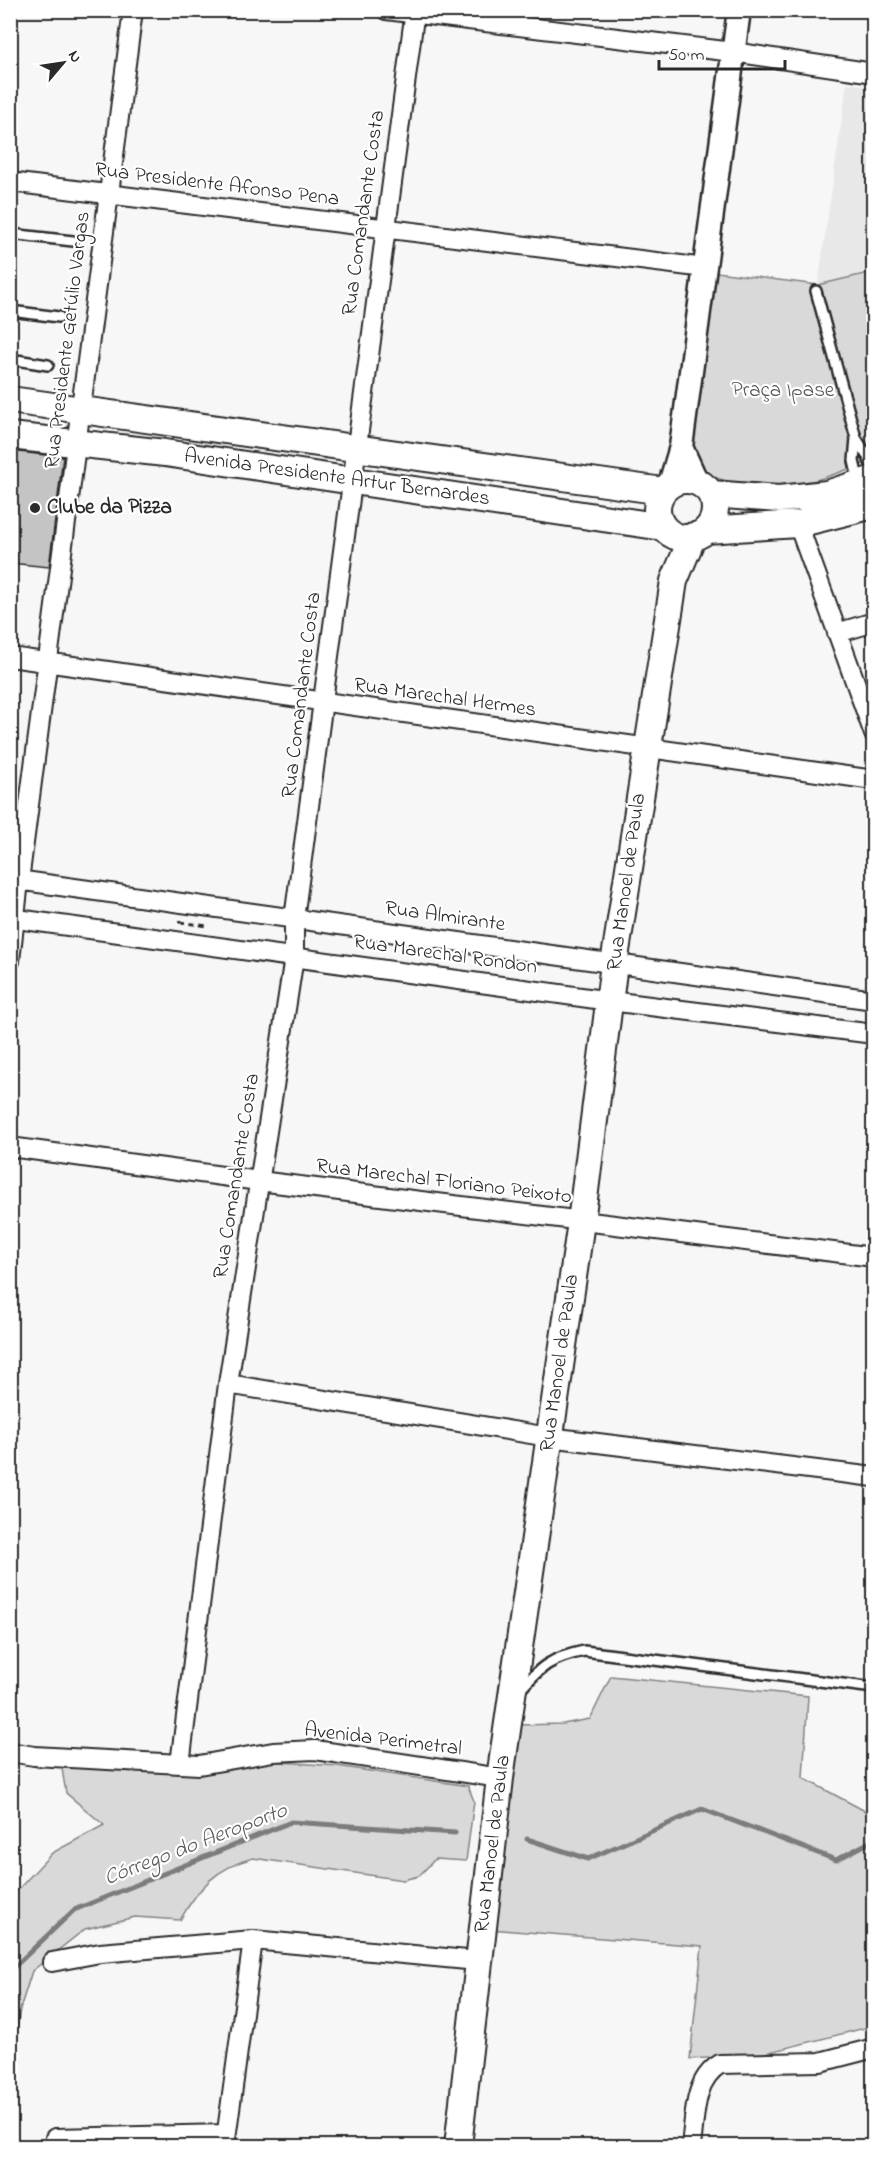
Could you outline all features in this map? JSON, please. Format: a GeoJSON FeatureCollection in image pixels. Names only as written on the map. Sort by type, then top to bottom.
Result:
{"type":"FeatureCollection","features":[{"type":"Feature","properties":{"kind":"main road","name":"Avenida Presidente Artur Bernardes"},"geometry":{"type":"LineString","coordinates":[[10,400],[666,488]]}},
{"type":"Feature","properties":{"kind":"main road","name":"Avenida Presidente Artur Bernardes"},"geometry":{"type":"LineString","coordinates":[[10,436],[78,442],[352,480],[683,531],[798,524],[873,505]]}},
{"type":"Feature","properties":{"kind":"main road"},"geometry":{"type":"LineString","coordinates":[[704,488],[714,513],[683,531],[657,509],[666,488],[688,480],[704,488],[779,499],[827,494],[869,478]]}},
{"type":"Feature","properties":{"kind":"main road","name":"Rua Manoel de Paula"},"geometry":{"type":"LineString","coordinates":[[458,2146],[500,1778],[581,1222],[614,964],[683,531]]}},
{"type":"Feature","properties":{"kind":"street","name":"Rua Presidente Getúlio Vargas"},"geometry":{"type":"LineString","coordinates":[[10,961],[15,880],[49,662],[134,10]]}},
{"type":"Feature","properties":{"kind":"street"},"geometry":{"type":"LineString","coordinates":[[386,10],[733,52],[873,73]]}},
{"type":"Feature","properties":{"kind":"street"},"geometry":{"type":"LineString","coordinates":[[666,488],[681,447],[739,10]]}},
{"type":"Feature","properties":{"kind":"street","name":"Rua Comandante Costa"},"geometry":{"type":"LineString","coordinates":[[180,1764],[228,1384],[294,957],[294,919],[325,704],[384,228],[415,12]]}},
{"type":"Feature","properties":{"kind":"street","name":"Rua Presidente Afonso Pena"},"geometry":{"type":"LineString","coordinates":[[10,182],[705,268]]}},
{"type":"Feature","properties":{"kind":"street"},"geometry":{"type":"LineString","coordinates":[[681,447],[704,488]]}},
{"type":"Feature","properties":{"kind":"street"},"geometry":{"type":"LineString","coordinates":[[798,524],[873,734]]}},
{"type":"Feature","properties":{"kind":"street"},"geometry":{"type":"LineString","coordinates":[[837,633],[873,622]]}},
{"type":"Feature","properties":{"kind":"street","name":"Rua Marechal Hermes"},"geometry":{"type":"LineString","coordinates":[[10,657],[325,704],[873,780]]}},
{"type":"Feature","properties":{"kind":"street","name":"Rua Almirante"},"geometry":{"type":"LineString","coordinates":[[15,880],[873,1000]]}},
{"type":"Feature","properties":{"kind":"street","name":"Rua Marechal Rondon"},"geometry":{"type":"LineString","coordinates":[[13,918],[610,1001],[873,1034]]}},
{"type":"Feature","properties":{"kind":"street","name":"Rua Marechal Floriano Peixoto"},"geometry":{"type":"LineString","coordinates":[[10,1147],[259,1181],[873,1257]]}},
{"type":"Feature","properties":{"kind":"street"},"geometry":{"type":"LineString","coordinates":[[228,1384],[549,1437],[873,1477]]}},
{"type":"Feature","properties":{"kind":"street","name":"Avenida Perimetral"},"geometry":{"type":"LineString","coordinates":[[10,1752],[34,1756],[199,1765],[273,1752],[315,1750],[500,1778]]}},
{"type":"Feature","properties":{"kind":"street"},"geometry":{"type":"LineString","coordinates":[[52,1962],[133,1949],[253,1940],[478,1961]]}},
{"type":"Feature","properties":{"kind":"street"},"geometry":{"type":"LineString","coordinates":[[55,2146],[55,2138],[225,2140],[253,1940]]}},
{"type":"Feature","properties":{"kind":"street"},"geometry":{"type":"LineString","coordinates":[[692,2146],[700,2086],[711,2070],[720,2064],[820,2062],[873,2048]]}},
{"type":"Feature","properties":{"kind":"lane"},"geometry":{"type":"LineString","coordinates":[[10,234],[73,241]]}},
{"type":"Feature","properties":{"kind":"lane"},"geometry":{"type":"LineString","coordinates":[[816,291],[856,438],[868,457],[869,478]]}},
{"type":"Feature","properties":{"kind":"lane"},"geometry":{"type":"LineString","coordinates":[[10,311],[59,318]]}},
{"type":"Feature","properties":{"kind":"lane"},"geometry":{"type":"LineString","coordinates":[[10,359],[48,364]]}},
{"type":"Feature","properties":{"kind":"lane"},"geometry":{"type":"LineString","coordinates":[[856,438],[854,461],[869,478]]}},
{"type":"Feature","properties":{"kind":"lane"},"geometry":{"type":"LineString","coordinates":[[513,1698],[540,1667],[562,1656],[584,1651],[873,1688]]}},
{"type":"Feature","properties":{"kind":"shaded area"},"geometry":{"type":"Polygon","coordinates":[[[847,83],[873,87],[873,272],[818,285],[847,83]]]}},
{"type":"Feature","properties":{"kind":"green space","name":"Praça Ipase"},"geometry":{"type":"Polygon","coordinates":[[[709,271],[818,285],[873,272],[873,461],[816,480],[763,485],[726,481],[694,468],[680,457],[709,271]]]}},
{"type":"Feature","properties":{"kind":"green space"},"geometry":{"type":"Polygon","coordinates":[[[611,1676],[808,1696],[803,1778],[865,1811],[873,1798],[873,2026],[758,2055],[690,2059],[702,1946],[490,1929],[516,1725],[563,1724],[590,1719],[611,1676]]]}},
{"type":"Feature","properties":{"kind":"green space"},"geometry":{"type":"Polygon","coordinates":[[[266,1761],[337,1766],[468,1786],[474,1801],[466,1861],[435,1859],[419,1876],[403,1880],[253,1858],[229,1867],[210,1880],[194,1898],[180,1920],[135,1917],[85,1929],[32,1971],[20,2009],[11,2069],[11,1897],[52,1853],[104,1825],[66,1793],[61,1763],[266,1761]]]}},
{"type":"Feature","properties":{"kind":"building","name":"Clube da Pizza"},"geometry":{"type":"Polygon","coordinates":[[[10,451],[63,457],[49,567],[10,563],[10,451]]]}},
{"type":"Feature","properties":{"kind":"waterway","name":"Córrego do Aeroporto"},"geometry":{"type":"LineString","coordinates":[[527,1839],[588,1859],[702,1809],[836,1860],[874,1840]]}},
{"type":"Feature","properties":{"kind":"waterway","name":"Córrego do Aeroporto"},"geometry":{"type":"LineString","coordinates":[[10,1971],[74,1910],[291,1822],[455,1833]]}},
{"type":"Feature","properties":{"kind":"place","name":"Clube da Pizza"},"geometry":{"type":"Point","coordinates":[35,508]}}]}
